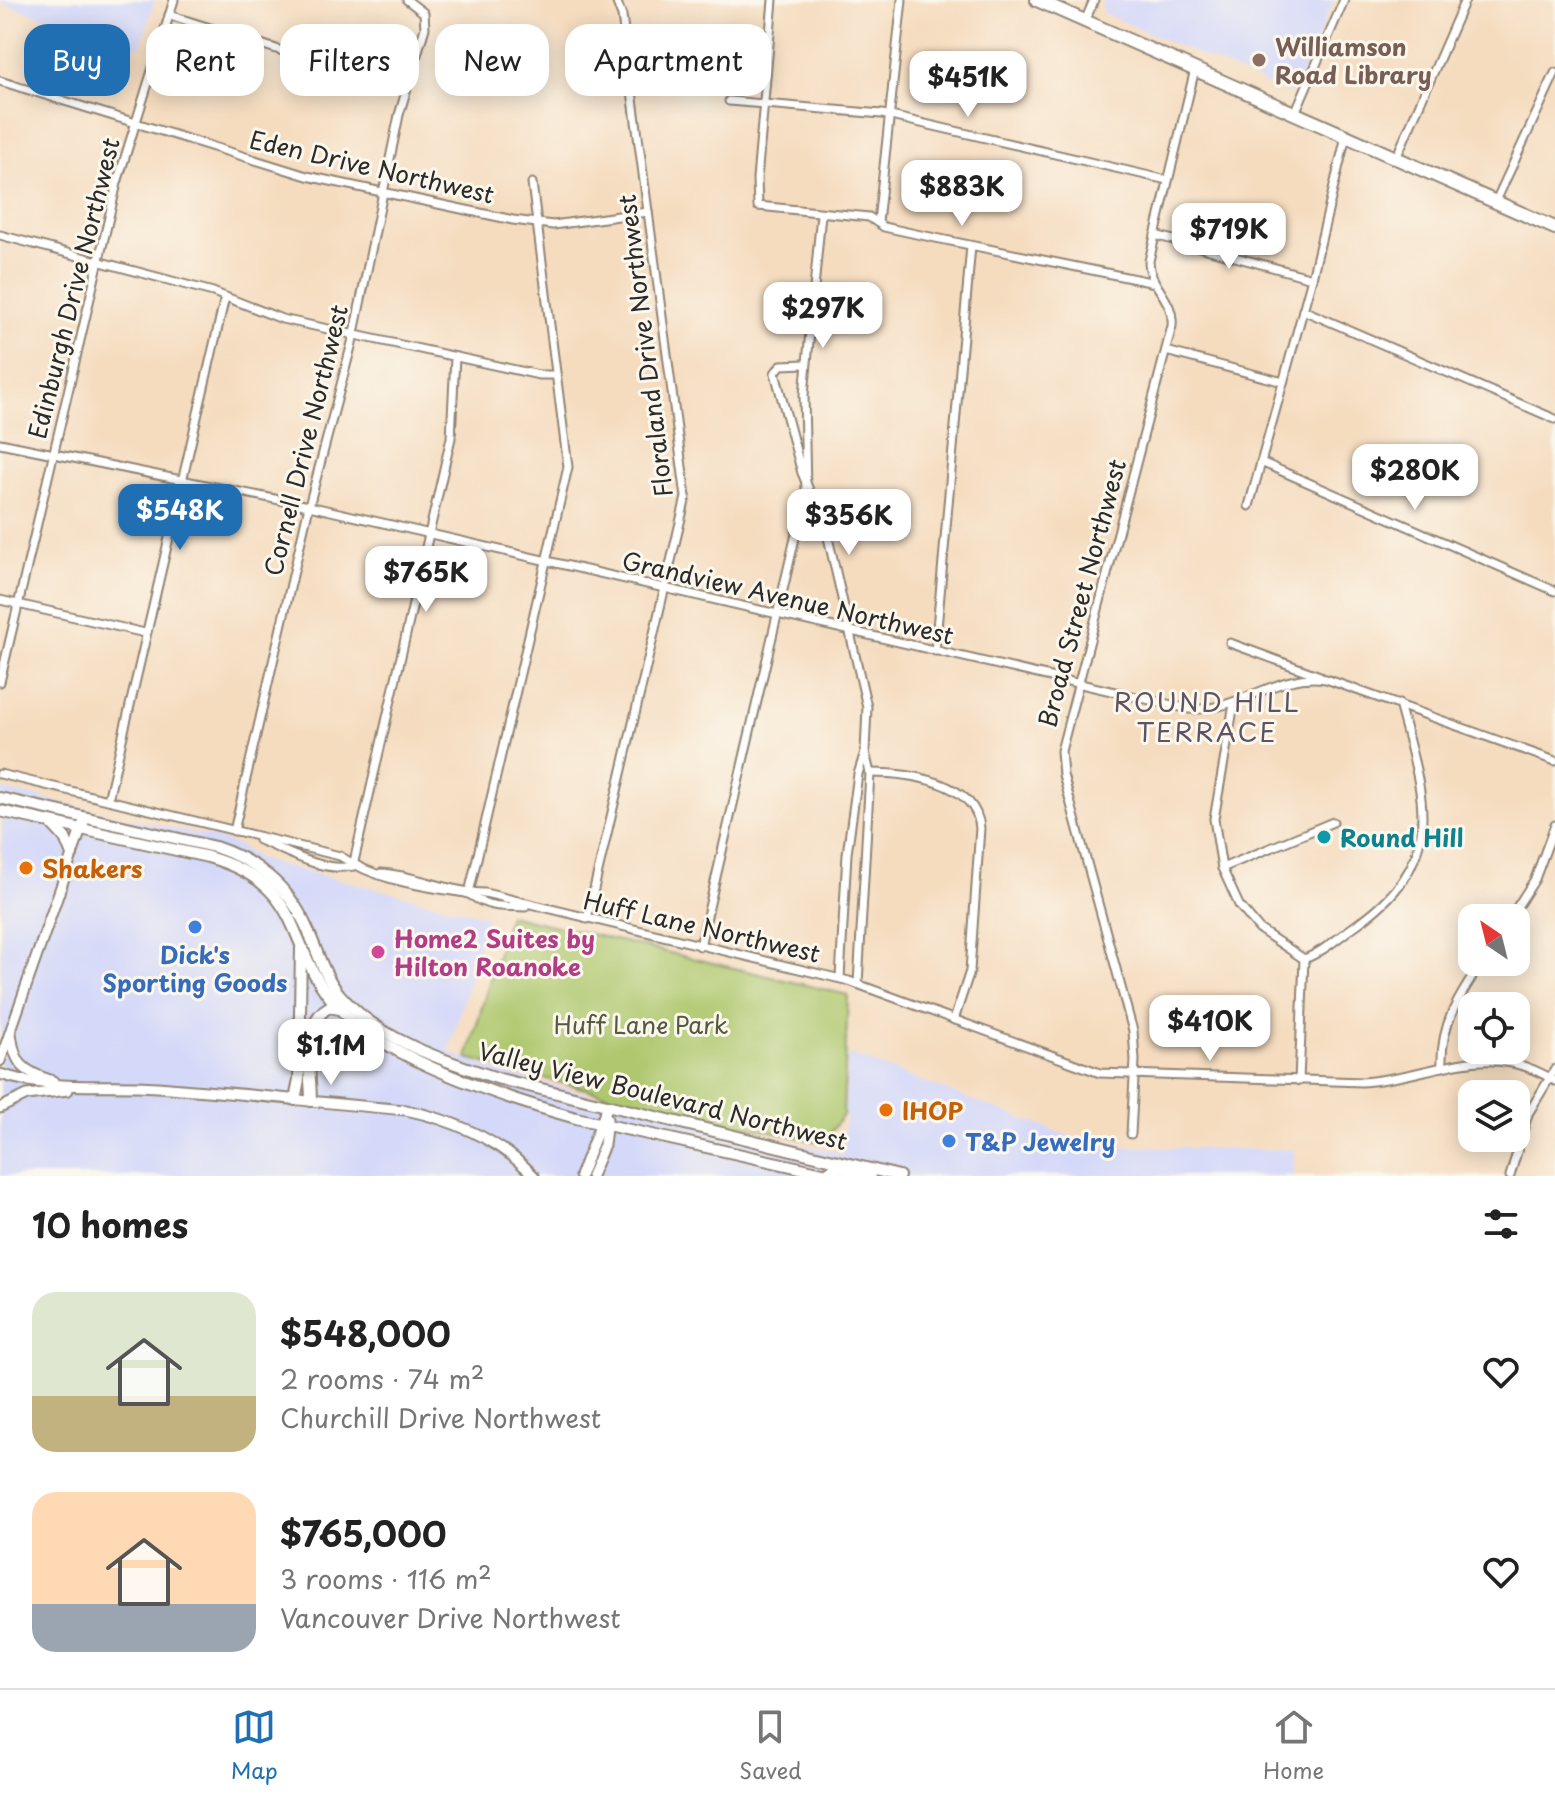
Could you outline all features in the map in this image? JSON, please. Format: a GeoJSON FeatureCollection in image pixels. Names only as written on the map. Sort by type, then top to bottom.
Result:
{"type":"FeatureCollection","features":[{"type":"Feature","properties":{"kind":"main road"},"geometry":{"type":"LineString","coordinates":[[1037,0],[1555,228]]}},
{"type":"Feature","properties":{"kind":"main road","name":"Valley View Boulevard Northwest"},"geometry":{"type":"LineString","coordinates":[[0,798],[215,847],[255,865],[290,898],[306,925],[328,978],[357,1012],[416,1047],[490,1076],[899,1176]]}},
{"type":"Feature","properties":{"kind":"main road","name":"Valley View Boulevard Northwest"},"geometry":{"type":"LineString","coordinates":[[0,811],[208,857],[239,868],[276,897],[301,938],[319,981],[339,1009],[381,1040],[422,1061],[536,1107],[831,1175],[835,1167],[870,1176]]}},
{"type":"Feature","properties":{"kind":"main road"},"geometry":{"type":"LineString","coordinates":[[51,823],[65,838],[72,855]]}},
{"type":"Feature","properties":{"kind":"main road"},"geometry":{"type":"LineString","coordinates":[[295,1100],[299,1079],[301,938]]}},
{"type":"Feature","properties":{"kind":"main road"},"geometry":{"type":"LineString","coordinates":[[311,1101],[312,1025],[329,1007],[339,1009]]}},
{"type":"Feature","properties":{"kind":"main road"},"geometry":{"type":"LineString","coordinates":[[422,1061],[484,1079],[490,1076]]}},
{"type":"Feature","properties":{"kind":"street","name":"Edinburgh Drive Northwest"},"geometry":{"type":"LineString","coordinates":[[0,682],[98,262],[134,123],[174,0]]}},
{"type":"Feature","properties":{"kind":"street","name":"Cornell Drive Northwest"},"geometry":{"type":"LineString","coordinates":[[407,0],[421,10],[426,19],[419,48]]}},
{"type":"Feature","properties":{"kind":"street","name":"Floraland Drive Northwest"},"geometry":{"type":"LineString","coordinates":[[587,919],[686,487],[622,16],[616,0]]}},
{"type":"Feature","properties":{"kind":"street"},"geometry":{"type":"LineString","coordinates":[[773,0],[758,206],[869,217],[884,227],[1155,283]]}},
{"type":"Feature","properties":{"kind":"street"},"geometry":{"type":"LineString","coordinates":[[878,222],[902,0]]}},
{"type":"Feature","properties":{"kind":"street"},"geometry":{"type":"LineString","coordinates":[[1085,21],[1094,0]]}},
{"type":"Feature","properties":{"kind":"street"},"geometry":{"type":"LineString","coordinates":[[1295,113],[1344,0]]}},
{"type":"Feature","properties":{"kind":"street"},"geometry":{"type":"LineString","coordinates":[[1396,158],[1465,0]]}},
{"type":"Feature","properties":{"kind":"street"},"geometry":{"type":"LineString","coordinates":[[169,15],[280,50]]}},
{"type":"Feature","properties":{"kind":"street","name":"Broad Street Northwest"},"geometry":{"type":"LineString","coordinates":[[1131,1134],[1135,1077],[1133,1031],[1061,763],[1062,740],[1166,351],[1173,311],[1149,269],[1167,180],[1195,69]]}},
{"type":"Feature","properties":{"kind":"street"},"geometry":{"type":"LineString","coordinates":[[1496,201],[1555,73]]}},
{"type":"Feature","properties":{"kind":"street","name":"Eden Drive Northwest"},"geometry":{"type":"LineString","coordinates":[[0,81],[307,176],[535,224],[578,222],[648,212]]}},
{"type":"Feature","properties":{"kind":"street","name":"Cornell Drive Northwest"},"geometry":{"type":"LineString","coordinates":[[234,831],[309,506],[353,336],[405,96]]}},
{"type":"Feature","properties":{"kind":"street"},"geometry":{"type":"LineString","coordinates":[[729,101],[890,116],[1167,180]]}},
{"type":"Feature","properties":{"kind":"street"},"geometry":{"type":"LineString","coordinates":[[1249,506],[1312,278],[1346,136]]}},
{"type":"Feature","properties":{"kind":"street"},"geometry":{"type":"LineString","coordinates":[[469,893],[568,467],[532,183]]}},
{"type":"Feature","properties":{"kind":"street"},"geometry":{"type":"LineString","coordinates":[[700,946],[807,485],[806,364],[821,214]]}},
{"type":"Feature","properties":{"kind":"street"},"geometry":{"type":"LineString","coordinates":[[0,235],[225,297],[282,319],[539,375],[556,375]]}},
{"type":"Feature","properties":{"kind":"street"},"geometry":{"type":"LineString","coordinates":[[1155,235],[1312,278]]}},
{"type":"Feature","properties":{"kind":"street"},"geometry":{"type":"LineString","coordinates":[[935,651],[971,246]]}},
{"type":"Feature","properties":{"kind":"street"},"geometry":{"type":"LineString","coordinates":[[108,800],[225,297]]}},
{"type":"Feature","properties":{"kind":"street"},"geometry":{"type":"LineString","coordinates":[[1303,310],[1555,419]]}},
{"type":"Feature","properties":{"kind":"street"},"geometry":{"type":"LineString","coordinates":[[1166,351],[1283,382]]}},
{"type":"Feature","properties":{"kind":"street"},"geometry":{"type":"LineString","coordinates":[[353,866],[451,438],[455,357]]}},
{"type":"Feature","properties":{"kind":"street"},"geometry":{"type":"LineString","coordinates":[[806,364],[781,365],[775,373],[807,485],[827,533],[865,693],[865,752],[870,773],[858,984]]}},
{"type":"Feature","properties":{"kind":"street","name":"Grandview Avenue Northwest"},"geometry":{"type":"LineString","coordinates":[[0,443],[309,506],[1189,709],[1234,704],[1288,681],[1326,679],[1555,761]]}},
{"type":"Feature","properties":{"kind":"street"},"geometry":{"type":"LineString","coordinates":[[1261,462],[1555,591]]}},
{"type":"Feature","properties":{"kind":"street"},"geometry":{"type":"LineString","coordinates":[[0,600],[145,633]]}},
{"type":"Feature","properties":{"kind":"street"},"geometry":{"type":"LineString","coordinates":[[1230,643],[1297,665],[1326,679]]}},
{"type":"Feature","properties":{"kind":"street"},"geometry":{"type":"LineString","coordinates":[[1234,704],[1214,819],[1222,868],[1231,891],[1251,920],[1270,939],[1304,959]]}},
{"type":"Feature","properties":{"kind":"street"},"geometry":{"type":"LineString","coordinates":[[1304,959],[1386,903],[1403,883],[1416,858],[1423,807],[1399,704]]}},
{"type":"Feature","properties":{"kind":"street"},"geometry":{"type":"LineString","coordinates":[[840,978],[847,854],[858,774],[865,752]]}},
{"type":"Feature","properties":{"kind":"street"},"geometry":{"type":"LineString","coordinates":[[870,773],[951,788],[968,799],[977,813],[980,828],[970,971],[954,1020]]}},
{"type":"Feature","properties":{"kind":"street","name":"Huff Lane Northwest"},"geometry":{"type":"LineString","coordinates":[[0,774],[340,856],[353,866]]}},
{"type":"Feature","properties":{"kind":"street"},"geometry":{"type":"LineString","coordinates":[[0,1061],[85,818]]}},
{"type":"Feature","properties":{"kind":"street"},"geometry":{"type":"LineString","coordinates":[[1222,868],[1333,822]]}},
{"type":"Feature","properties":{"kind":"street"},"geometry":{"type":"LineString","coordinates":[[1519,904],[1535,879],[1555,825]]}},
{"type":"Feature","properties":{"kind":"street","name":"Huff Lane Northwest"},"geometry":{"type":"LineString","coordinates":[[234,831],[314,862],[341,868],[353,866],[381,873],[406,874],[469,893],[485,893],[840,978],[1084,1069],[1135,1077],[1382,1081],[1478,1059],[1502,1060],[1552,1079]]}},
{"type":"Feature","properties":{"kind":"street"},"geometry":{"type":"LineString","coordinates":[[1299,1081],[1304,959]]}},
{"type":"Feature","properties":{"kind":"street"},"geometry":{"type":"LineString","coordinates":[[1442,1067],[1442,1044],[1448,1016],[1473,976]]}},
{"type":"Feature","properties":{"kind":"street"},"geometry":{"type":"LineString","coordinates":[[11,1028],[14,1057],[22,1069],[75,1089]]}},
{"type":"Feature","properties":{"kind":"street"},"geometry":{"type":"LineString","coordinates":[[1510,1176],[1525,1122],[1555,1069]]}},
{"type":"Feature","properties":{"kind":"street"},"geometry":{"type":"LineString","coordinates":[[0,1074],[26,1082],[75,1089]]}},
{"type":"Feature","properties":{"kind":"street"},"geometry":{"type":"LineString","coordinates":[[0,1108],[27,1095],[75,1089],[157,1087],[406,1110],[444,1120],[494,1143],[534,1176]]}},
{"type":"Feature","properties":{"kind":"street"},"geometry":{"type":"LineString","coordinates":[[580,1176],[608,1105]]}},
{"type":"Feature","properties":{"kind":"street"},"geometry":{"type":"LineString","coordinates":[[591,1176],[601,1155],[603,1124]]}},
{"type":"Feature","properties":{"kind":"shaded area"},"geometry":{"type":"Polygon","coordinates":[[[0,0],[155,0],[140,48],[130,45],[130,24],[65,24],[0,3],[0,0]]]}},
{"type":"Feature","properties":{"kind":"shaded area"},"geometry":{"type":"Polygon","coordinates":[[[1102,0],[1334,0],[1294,93],[1289,94],[1103,13],[1102,0]]]}},
{"type":"Feature","properties":{"kind":"shaded area"},"geometry":{"type":"Polygon","coordinates":[[[2,789],[212,837],[239,846],[261,860],[487,916],[449,1052],[506,1074],[843,1154],[848,1054],[1096,1146],[1294,1150],[1293,1176],[0,1176],[2,789]]]}},
{"type":"Feature","properties":{"kind":"green space","name":"Huff Lane Park"},"geometry":{"type":"Polygon","coordinates":[[[509,915],[848,995],[843,1115],[823,1143],[620,1098],[467,1058],[509,915]]]}},
{"type":"Feature","properties":{"kind":"place","name":"Williamson Road Library"},"geometry":{"type":"Point","coordinates":[1259,60]}},
{"type":"Feature","properties":{"kind":"place","name":"Round Hill"},"geometry":{"type":"Point","coordinates":[1324,837]}},
{"type":"Feature","properties":{"kind":"place","name":"Shakers"},"geometry":{"type":"Point","coordinates":[26,868]}},
{"type":"Feature","properties":{"kind":"place","name":"Dick's Sporting Goods"},"geometry":{"type":"Point","coordinates":[195,927]}},
{"type":"Feature","properties":{"kind":"place","name":"Home2 Suites by Hilton Roanoke"},"geometry":{"type":"Point","coordinates":[378,952]}},
{"type":"Feature","properties":{"kind":"place","name":"IHOP"},"geometry":{"type":"Point","coordinates":[886,1110]}},
{"type":"Feature","properties":{"kind":"place","name":"T&P Jewelry"},"geometry":{"type":"Point","coordinates":[949,1141]}},
{"type":"Feature","properties":{"kind":"district","name":"ROUND HILL TERRACE"},"geometry":{"type":"Point","coordinates":[1207,716]}}]}
